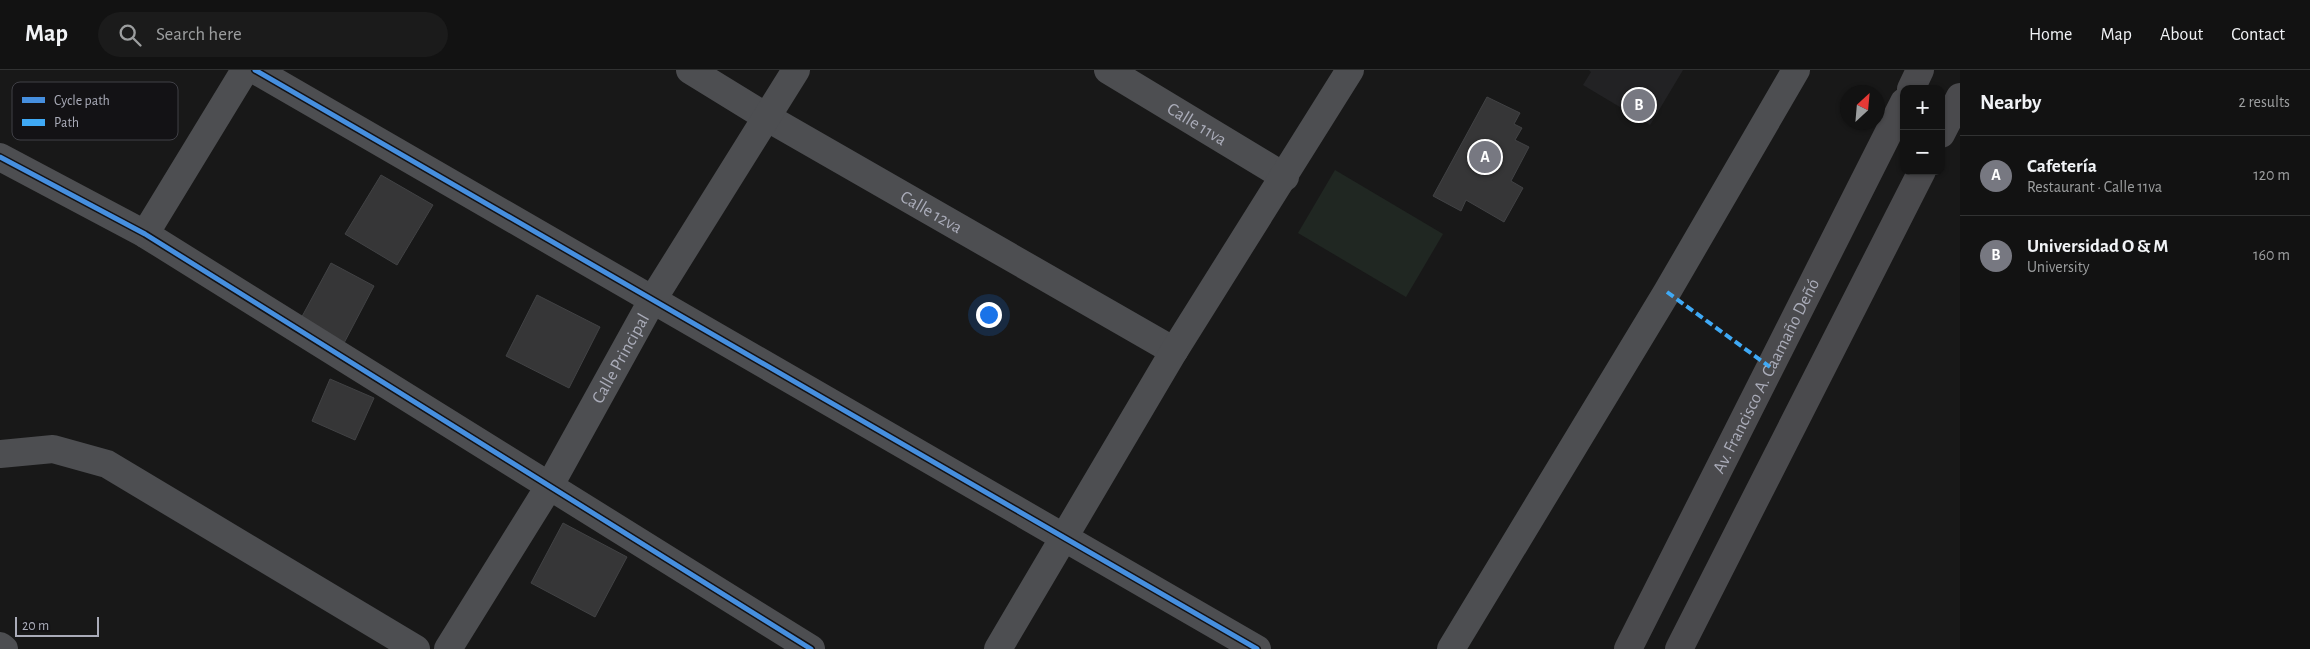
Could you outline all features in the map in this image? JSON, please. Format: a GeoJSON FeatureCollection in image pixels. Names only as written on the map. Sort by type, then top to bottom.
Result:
{"type":"FeatureCollection","features":[{"type":"Feature","properties":{"kind":"main road"},"geometry":{"type":"LineString","coordinates":[[1912,85],[1920,70]]}},
{"type":"Feature","properties":{"kind":"main road"},"geometry":{"type":"LineString","coordinates":[[1943,130],[1960,97]]}},
{"type":"Feature","properties":{"kind":"main road","name":"Av. Francisco A. Caamaño Deñó"},"geometry":{"type":"LineString","coordinates":[[1628,649],[1900,110]]}},
{"type":"Feature","properties":{"kind":"main road"},"geometry":{"type":"LineString","coordinates":[[1679,649],[1920,175]]}},
{"type":"Feature","properties":{"kind":"street"},"geometry":{"type":"LineString","coordinates":[[145,234],[245,70]]}},
{"type":"Feature","properties":{"kind":"street"},"geometry":{"type":"LineString","coordinates":[[255,70],[1257,649]]}},
{"type":"Feature","properties":{"kind":"street","name":"Calle 12va"},"geometry":{"type":"LineString","coordinates":[[690,70],[768,118],[1174,351]]}},
{"type":"Feature","properties":{"kind":"street","name":"Calle Principal"},"geometry":{"type":"LineString","coordinates":[[448,649],[550,486],[653,299],[768,118],[796,70]]}},
{"type":"Feature","properties":{"kind":"street","name":"Calle 11va"},"geometry":{"type":"LineString","coordinates":[[1108,70],[1285,177]]}},
{"type":"Feature","properties":{"kind":"street"},"geometry":{"type":"LineString","coordinates":[[998,649],[1174,351],[1285,177],[1350,70]]}},
{"type":"Feature","properties":{"kind":"street"},"geometry":{"type":"LineString","coordinates":[[1450,649],[1667,292],[1796,70]]}},
{"type":"Feature","properties":{"kind":"street"},"geometry":{"type":"LineString","coordinates":[[0,157],[145,234],[811,649]]}},
{"type":"Feature","properties":{"kind":"street"},"geometry":{"type":"LineString","coordinates":[[0,454],[53,449],[107,464],[416,649]]}},
{"type":"Feature","properties":{"kind":"street"},"geometry":{"type":"LineString","coordinates":[[0,646],[4,649]]}},
{"type":"Feature","properties":{"kind":"shaded area"},"geometry":{"type":"Polygon","coordinates":[[[1589,70],[1683,70],[1650,125],[1583,85],[1591,72],[1589,70]]]}},
{"type":"Feature","properties":{"kind":"shaded area"},"geometry":{"type":"Polygon","coordinates":[[[1335,170],[1443,234],[1406,297],[1298,233],[1335,170]]]}},
{"type":"Feature","properties":{"kind":"building"},"geometry":{"type":"Polygon","coordinates":[[[1487,97],[1520,113],[1514,124],[1522,128],[1515,140],[1529,147],[1511,181],[1523,188],[1504,222],[1466,200],[1461,211],[1433,196],[1487,97]]]}},
{"type":"Feature","properties":{"kind":"building"},"geometry":{"type":"Polygon","coordinates":[[[381,175],[433,205],[397,265],[345,234],[381,175]]]}},
{"type":"Feature","properties":{"kind":"building"},"geometry":{"type":"Polygon","coordinates":[[[331,263],[374,286],[343,345],[299,322],[331,263]]]}},
{"type":"Feature","properties":{"kind":"building"},"geometry":{"type":"Polygon","coordinates":[[[537,295],[600,327],[569,388],[506,356],[537,295]]]}},
{"type":"Feature","properties":{"kind":"building"},"geometry":{"type":"Polygon","coordinates":[[[330,379],[374,398],[355,440],[312,421],[330,379]]]}},
{"type":"Feature","properties":{"kind":"building"},"geometry":{"type":"Polygon","coordinates":[[[563,523],[627,557],[595,617],[531,583],[563,523]]]}},
{"type":"Feature","properties":{"kind":"marked path"},"geometry":{"type":"LineString","coordinates":[[1667,292],[1770,367]]}},
{"type":"Feature","properties":{"kind":"cycle path"},"geometry":{"type":"LineString","coordinates":[[255,70],[1257,649]]}},
{"type":"Feature","properties":{"kind":"cycle path"},"geometry":{"type":"LineString","coordinates":[[0,157],[145,234],[811,649]]}},
{"type":"Feature","properties":{"kind":"place","name":"Universidad O & M"},"geometry":{"type":"Point","coordinates":[1639,105]}},
{"type":"Feature","properties":{"kind":"place","name":"Cafetería"},"geometry":{"type":"Point","coordinates":[1485,157]}}]}
